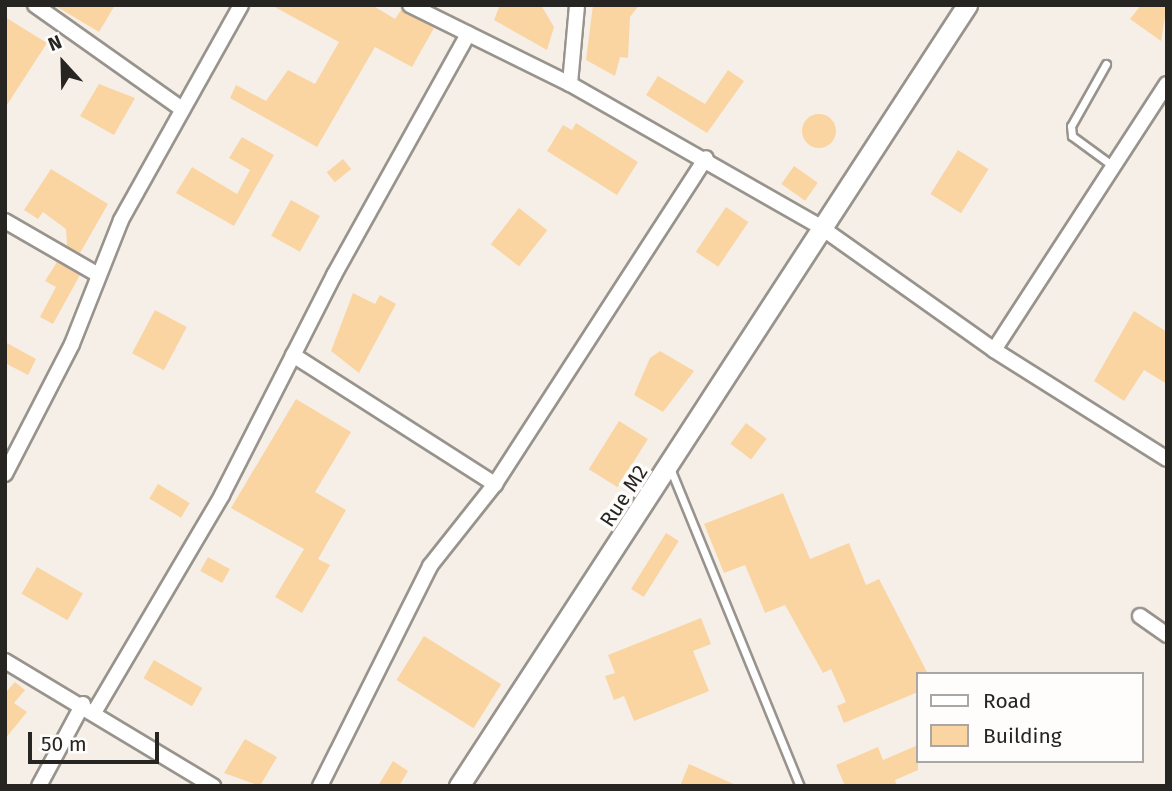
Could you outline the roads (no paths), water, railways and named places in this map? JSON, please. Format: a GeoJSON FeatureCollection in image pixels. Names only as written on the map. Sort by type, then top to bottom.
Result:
{"type":"FeatureCollection","features":[{"type":"Feature","properties":{"kind":"street"},"geometry":{"type":"LineString","coordinates":[[35,5],[181,109]]}},
{"type":"Feature","properties":{"kind":"street"},"geometry":{"type":"LineString","coordinates":[[5,474],[72,344],[95,273],[181,109],[241,5]]}},
{"type":"Feature","properties":{"kind":"street"},"geometry":{"type":"LineString","coordinates":[[410,5],[570,84],[706,158],[822,228],[994,350],[1164,453]]}},
{"type":"Feature","properties":{"kind":"street"},"geometry":{"type":"LineString","coordinates":[[570,84],[577,5]]}},
{"type":"Feature","properties":{"kind":"street","name":"Rue M2"},"geometry":{"type":"LineString","coordinates":[[459,786],[670,467],[967,5]]}},
{"type":"Feature","properties":{"kind":"street"},"geometry":{"type":"LineString","coordinates":[[39,786],[222,495],[293,355],[468,34]]}},
{"type":"Feature","properties":{"kind":"street"},"geometry":{"type":"LineString","coordinates":[[994,350],[1167,83]]}},
{"type":"Feature","properties":{"kind":"street"},"geometry":{"type":"LineString","coordinates":[[320,786],[403,610],[495,484],[706,158]]}},
{"type":"Feature","properties":{"kind":"street"},"geometry":{"type":"LineString","coordinates":[[5,221],[95,273]]}},
{"type":"Feature","properties":{"kind":"street"},"geometry":{"type":"LineString","coordinates":[[293,355],[495,484]]}},
{"type":"Feature","properties":{"kind":"street"},"geometry":{"type":"LineString","coordinates":[[1140,616],[1167,635]]}},
{"type":"Feature","properties":{"kind":"street"},"geometry":{"type":"LineString","coordinates":[[5,661],[89,707],[213,786]]}},
{"type":"Feature","properties":{"kind":"lane"},"geometry":{"type":"LineString","coordinates":[[1106,64],[1071,126],[1072,136],[1113,166]]}},
{"type":"Feature","properties":{"kind":"lane"},"geometry":{"type":"LineString","coordinates":[[670,467],[800,786]]}}]}
